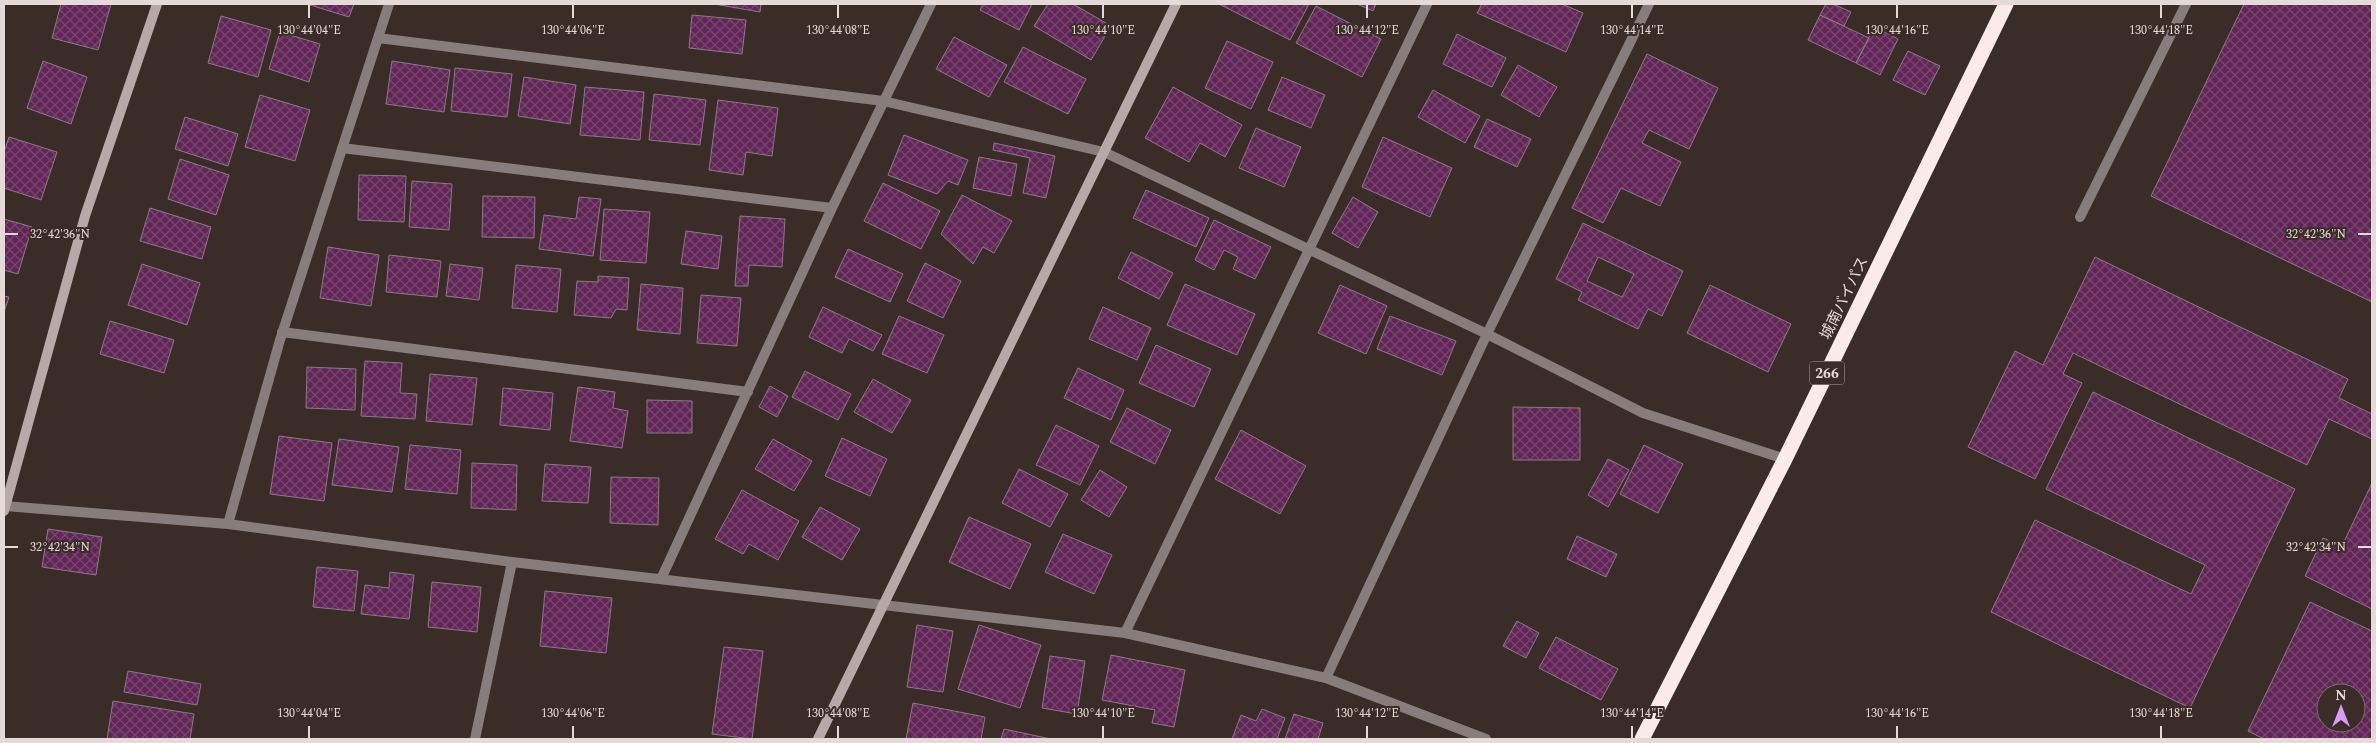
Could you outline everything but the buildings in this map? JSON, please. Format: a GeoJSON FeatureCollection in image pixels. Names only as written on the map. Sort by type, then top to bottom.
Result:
{"type":"FeatureCollection","features":[{"type":"Feature","properties":{"kind":"highway","name":"城南バイパス"},"geometry":{"type":"LineString","coordinates":[[1642,739],[1785,459],[2006,4]]}},
{"type":"Feature","properties":{"kind":"street"},"geometry":{"type":"LineString","coordinates":[[156,4],[85,216],[4,508],[228,524],[512,562],[1126,633],[1326,678],[1486,739]]}},
{"type":"Feature","properties":{"kind":"street"},"geometry":{"type":"LineString","coordinates":[[228,524],[282,332],[389,4]]}},
{"type":"Feature","properties":{"kind":"street"},"geometry":{"type":"LineString","coordinates":[[660,579],[832,208],[931,4]]}},
{"type":"Feature","properties":{"kind":"street"},"geometry":{"type":"LineString","coordinates":[[818,739],[1176,4]]}},
{"type":"Feature","properties":{"kind":"street"},"geometry":{"type":"LineString","coordinates":[[1126,633],[1427,4]]}},
{"type":"Feature","properties":{"kind":"street"},"geometry":{"type":"LineString","coordinates":[[1326,678],[1487,334],[1649,4]]}},
{"type":"Feature","properties":{"kind":"street"},"geometry":{"type":"LineString","coordinates":[[2080,217],[2186,4]]}},
{"type":"Feature","properties":{"kind":"street"},"geometry":{"type":"LineString","coordinates":[[378,38],[883,101],[1104,152],[1487,334],[1643,413],[1785,459]]}},
{"type":"Feature","properties":{"kind":"street"},"geometry":{"type":"LineString","coordinates":[[342,148],[832,208]]}},
{"type":"Feature","properties":{"kind":"street"},"geometry":{"type":"LineString","coordinates":[[282,332],[748,392]]}},
{"type":"Feature","properties":{"kind":"street"},"geometry":{"type":"LineString","coordinates":[[475,739],[512,562]]}}]}
